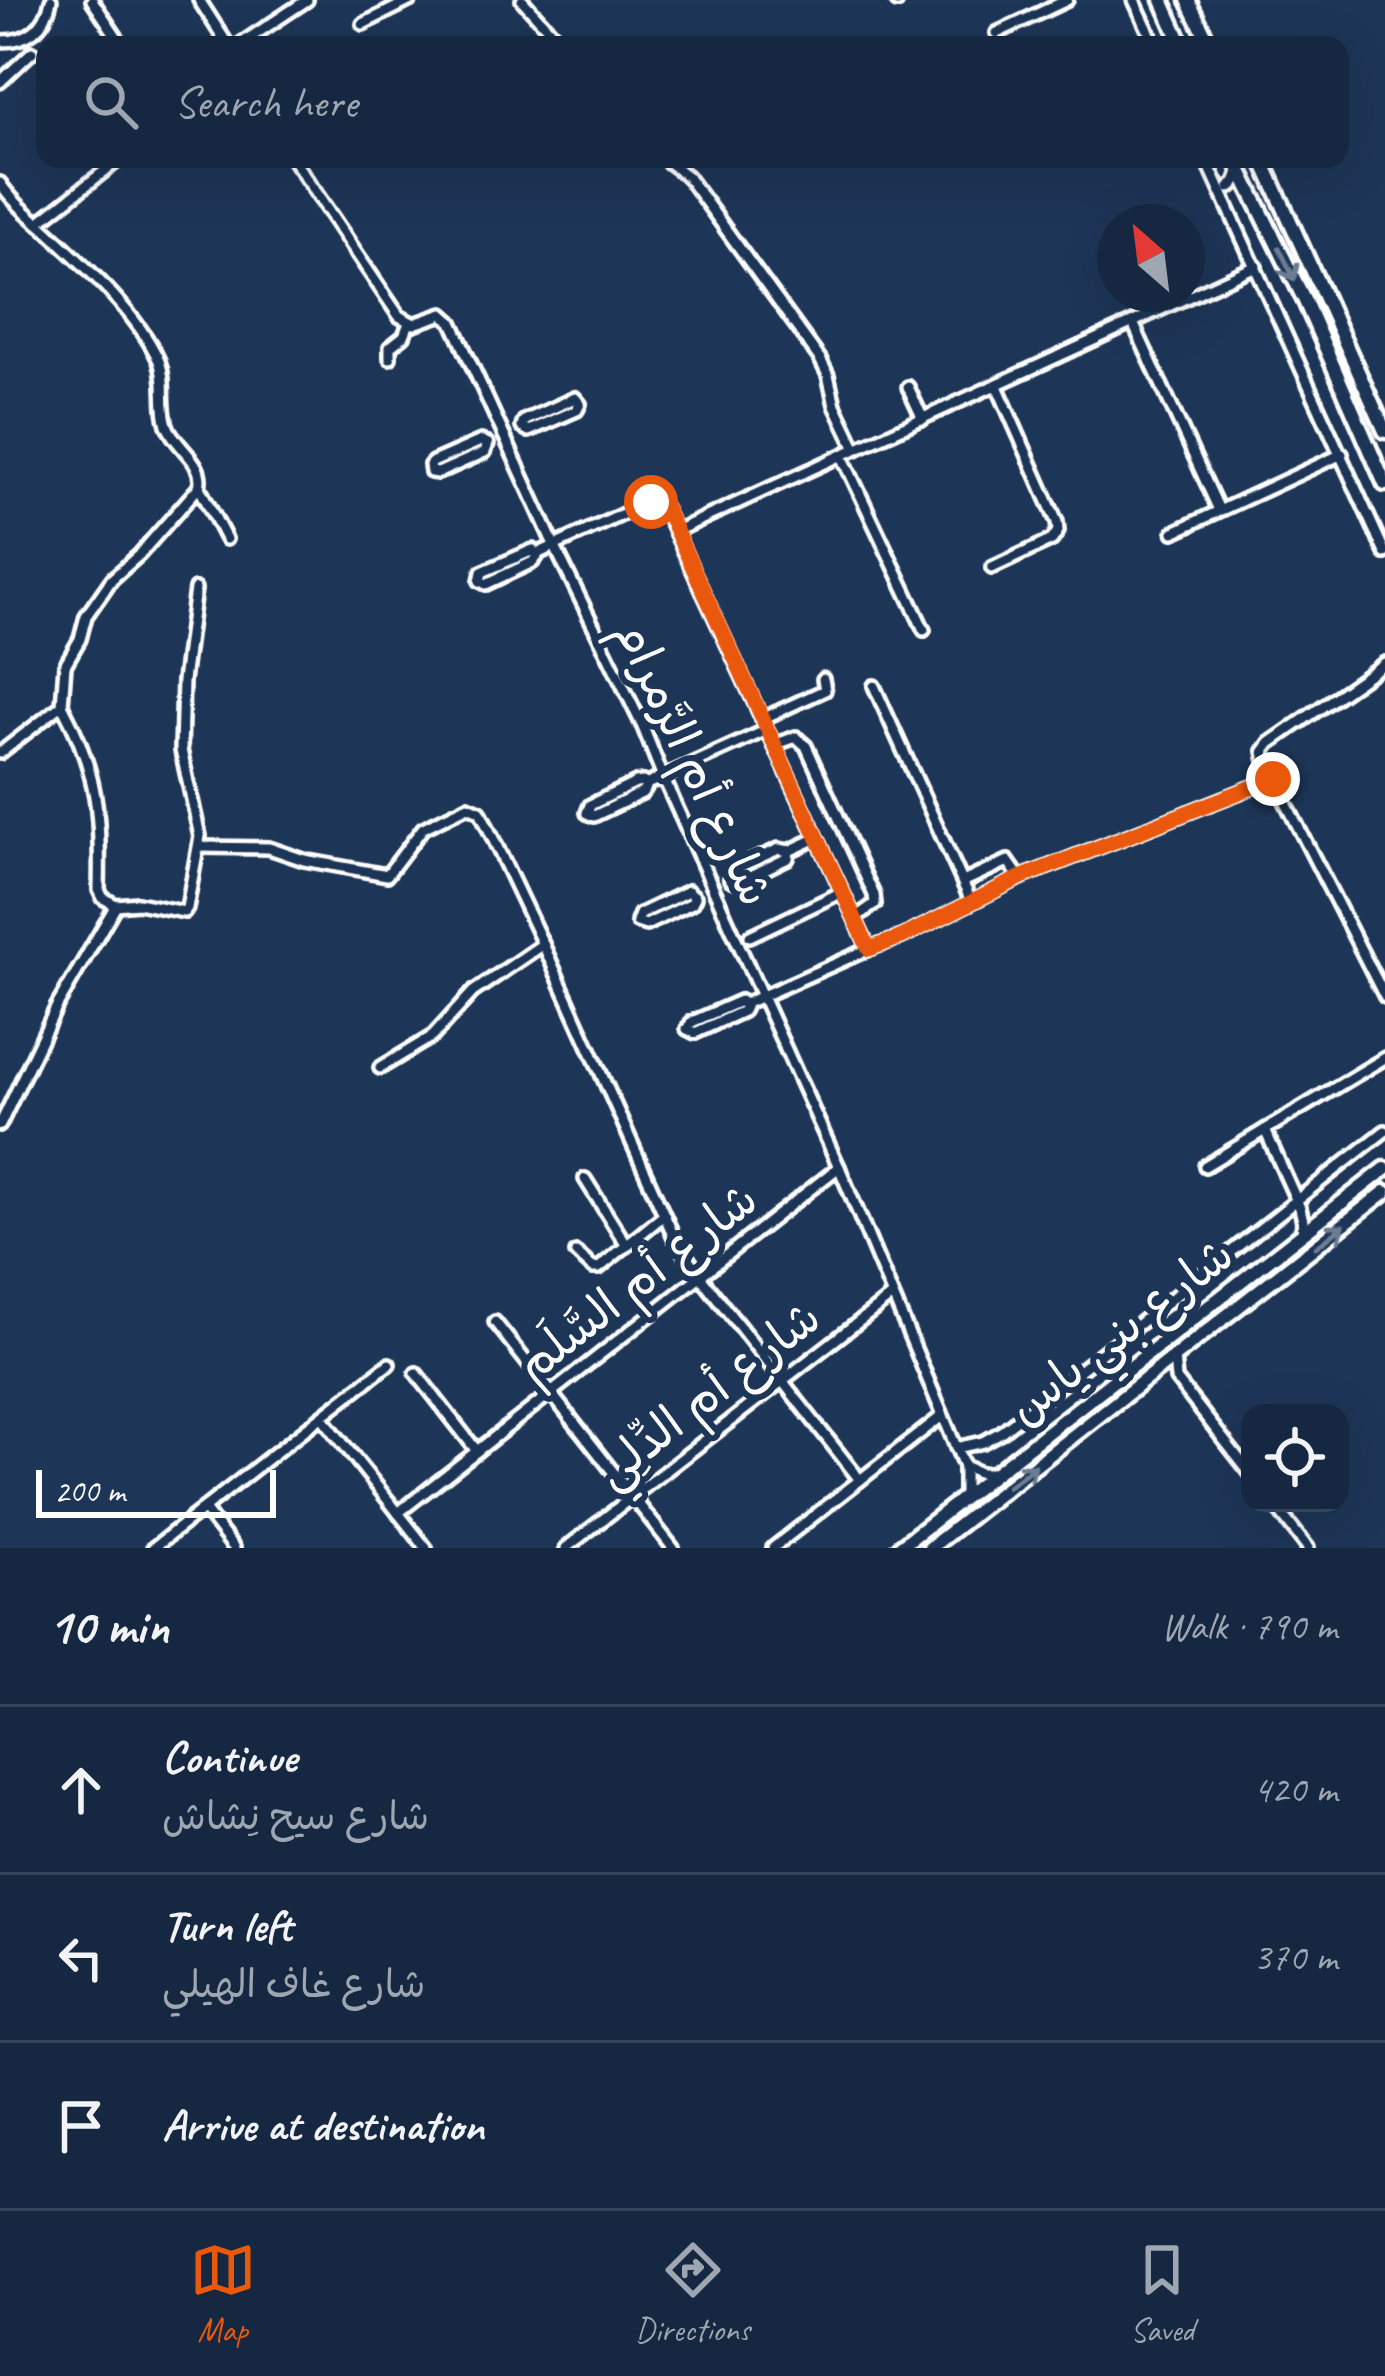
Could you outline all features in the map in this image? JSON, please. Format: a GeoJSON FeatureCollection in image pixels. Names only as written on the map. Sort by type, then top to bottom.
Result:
{"type":"FeatureCollection","features":[{"type":"Feature","properties":{"kind":"main road"},"geometry":{"type":"LineString","coordinates":[[1162,0],[1178,36]]}},
{"type":"Feature","properties":{"kind":"main road"},"geometry":{"type":"LineString","coordinates":[[1188,0],[1206,36]]}},
{"type":"Feature","properties":{"kind":"main road"},"geometry":{"type":"LineString","coordinates":[[1240,168],[1385,484]]}},
{"type":"Feature","properties":{"kind":"main road"},"geometry":{"type":"LineString","coordinates":[[1266,168],[1384,424]]}},
{"type":"Feature","properties":{"kind":"main road"},"geometry":{"type":"LineString","coordinates":[[1304,301],[1318,308],[1327,301]]}},
{"type":"Feature","properties":{"kind":"main road","name":"شارع بني ياس"},"geometry":{"type":"LineString","coordinates":[[899,1548],[1385,1168]]}},
{"type":"Feature","properties":{"kind":"main road","name":"شارع بني ياس"},"geometry":{"type":"LineString","coordinates":[[930,1548],[1385,1192]]}},
{"type":"Feature","properties":{"kind":"street"},"geometry":{"type":"LineString","coordinates":[[0,41],[34,33],[48,14],[51,0]]}},
{"type":"Feature","properties":{"kind":"street"},"geometry":{"type":"LineString","coordinates":[[92,0],[116,36]]}},
{"type":"Feature","properties":{"kind":"street"},"geometry":{"type":"LineString","coordinates":[[199,0],[222,36]]}},
{"type":"Feature","properties":{"kind":"street"},"geometry":{"type":"LineString","coordinates":[[252,36],[307,0]]}},
{"type":"Feature","properties":{"kind":"street"},"geometry":{"type":"LineString","coordinates":[[363,24],[412,0]]}},
{"type":"Feature","properties":{"kind":"street"},"geometry":{"type":"LineString","coordinates":[[522,0],[555,36]]}},
{"type":"Feature","properties":{"kind":"street"},"geometry":{"type":"LineString","coordinates":[[997,32],[1066,0]]}},
{"type":"Feature","properties":{"kind":"street"},"geometry":{"type":"LineString","coordinates":[[1134,0],[1151,36]]}},
{"type":"Feature","properties":{"kind":"street"},"geometry":{"type":"LineString","coordinates":[[0,82],[32,52]]}},
{"type":"Feature","properties":{"kind":"street"},"geometry":{"type":"LineString","coordinates":[[38,223],[108,168]]}},
{"type":"Feature","properties":{"kind":"street"},"geometry":{"type":"LineString","coordinates":[[299,168],[395,311],[409,323],[404,336],[390,347],[390,358]]}},
{"type":"Feature","properties":{"kind":"street"},"geometry":{"type":"LineString","coordinates":[[676,168],[687,176],[820,359],[856,449]]}},
{"type":"Feature","properties":{"kind":"street"},"geometry":{"type":"LineString","coordinates":[[1212,168],[1385,554]]}},
{"type":"Feature","properties":{"kind":"street"},"geometry":{"type":"LineString","coordinates":[[1225,190],[1235,183],[1237,168]]}},
{"type":"Feature","properties":{"kind":"street"},"geometry":{"type":"LineString","coordinates":[[0,183],[15,203],[97,277],[151,346],[163,374],[167,426],[202,477],[199,487],[112,579],[86,616],[65,665],[62,705],[97,795],[99,890],[116,905],[138,903],[184,912],[199,847],[181,750],[194,589]]}},
{"type":"Feature","properties":{"kind":"street"},"geometry":{"type":"LineString","coordinates":[[1225,190],[1253,193]]}},
{"type":"Feature","properties":{"kind":"street"},"geometry":{"type":"LineString","coordinates":[[676,531],[1256,266]]}},
{"type":"Feature","properties":{"kind":"street","name":"شارع أم الرَّمرام"},"geometry":{"type":"LineString","coordinates":[[409,323],[447,315],[643,727],[839,1168],[964,1466],[964,1497]]}},
{"type":"Feature","properties":{"kind":"street"},"geometry":{"type":"LineString","coordinates":[[1133,323],[1219,510]]}},
{"type":"Feature","properties":{"kind":"street"},"geometry":{"type":"LineString","coordinates":[[992,568],[1052,540],[1058,532],[997,386]]}},
{"type":"Feature","properties":{"kind":"street"},"geometry":{"type":"LineString","coordinates":[[908,387],[923,419]]}},
{"type":"Feature","properties":{"kind":"street"},"geometry":{"type":"LineString","coordinates":[[488,444],[487,450],[438,473],[429,468],[481,441],[488,444],[505,436],[524,421],[571,399],[580,404],[577,410],[529,431],[522,427]]}},
{"type":"Feature","properties":{"kind":"street"},"geometry":{"type":"LineString","coordinates":[[1174,532],[1342,454]]}},
{"type":"Feature","properties":{"kind":"street"},"geometry":{"type":"LineString","coordinates":[[842,456],[924,630]]}},
{"type":"Feature","properties":{"kind":"street"},"geometry":{"type":"LineString","coordinates":[[199,487],[226,539]]}},
{"type":"Feature","properties":{"kind":"street"},"geometry":{"type":"LineString","coordinates":[[537,554],[530,550],[482,572],[479,581],[489,583],[533,562],[537,554],[651,502],[662,504],[869,949]]}},
{"type":"Feature","properties":{"kind":"street"},"geometry":{"type":"LineString","coordinates":[[1385,663],[1270,743],[1264,752],[1273,779],[1385,998]]}},
{"type":"Feature","properties":{"kind":"street"},"geometry":{"type":"LineString","coordinates":[[645,785],[764,724],[788,700],[825,689],[823,679]]}},
{"type":"Feature","properties":{"kind":"street"},"geometry":{"type":"LineString","coordinates":[[874,686],[971,901]]}},
{"type":"Feature","properties":{"kind":"street"},"geometry":{"type":"LineString","coordinates":[[0,753],[62,705]]}},
{"type":"Feature","properties":{"kind":"street"},"geometry":{"type":"LineString","coordinates":[[774,745],[796,737],[806,746],[874,895],[872,908],[855,919]]}},
{"type":"Feature","properties":{"kind":"street"},"geometry":{"type":"LineString","coordinates":[[744,1004],[743,1011],[695,1033],[687,1029],[692,1022],[738,1002],[762,997],[902,937],[1020,878],[1273,779]]}},
{"type":"Feature","properties":{"kind":"street"},"geometry":{"type":"LineString","coordinates":[[640,782],[645,785],[644,791],[594,816],[587,813],[590,805],[640,782]]}},
{"type":"Feature","properties":{"kind":"street"},"geometry":{"type":"LineString","coordinates":[[199,847],[268,848],[383,875],[423,828],[462,808],[476,808],[543,944],[675,1239],[860,1480]]}},
{"type":"Feature","properties":{"kind":"street"},"geometry":{"type":"LineString","coordinates":[[694,894],[692,903],[646,926],[637,922],[640,914],[685,892],[694,894],[730,879],[732,870],[817,838]]}},
{"type":"Feature","properties":{"kind":"street"},"geometry":{"type":"LineString","coordinates":[[963,882],[1008,861],[1020,878]]}},
{"type":"Feature","properties":{"kind":"street"},"geometry":{"type":"LineString","coordinates":[[750,936],[842,892]]}},
{"type":"Feature","properties":{"kind":"street"},"geometry":{"type":"LineString","coordinates":[[0,1126],[56,1006],[116,905]]}},
{"type":"Feature","properties":{"kind":"street"},"geometry":{"type":"LineString","coordinates":[[380,1068],[434,1036],[473,992],[543,944]]}},
{"type":"Feature","properties":{"kind":"street"},"geometry":{"type":"LineString","coordinates":[[1205,1166],[1385,1058]]}},
{"type":"Feature","properties":{"kind":"street"},"geometry":{"type":"LineString","coordinates":[[1265,1130],[1298,1204],[1301,1234]]}},
{"type":"Feature","properties":{"kind":"street"},"geometry":{"type":"LineString","coordinates":[[956,1448],[1000,1432],[1298,1204],[1385,1131]]}},
{"type":"Feature","properties":{"kind":"street","name":"شارع أم السَّلَم"},"geometry":{"type":"LineString","coordinates":[[398,1513],[839,1168]]}},
{"type":"Feature","properties":{"kind":"street"},"geometry":{"type":"LineString","coordinates":[[584,1179],[627,1246]]}},
{"type":"Feature","properties":{"kind":"street"},"geometry":{"type":"LineString","coordinates":[[1298,1204],[1312,1216],[1327,1214]]}},
{"type":"Feature","properties":{"kind":"street"},"geometry":{"type":"LineString","coordinates":[[576,1253],[596,1269],[664,1215]]}},
{"type":"Feature","properties":{"kind":"street","name":"شارع أم الدِّلِي"},"geometry":{"type":"LineString","coordinates":[[566,1548],[892,1296]]}},
{"type":"Feature","properties":{"kind":"street"},"geometry":{"type":"LineString","coordinates":[[495,1322],[673,1548]]}},
{"type":"Feature","properties":{"kind":"street"},"geometry":{"type":"LineString","coordinates":[[1174,1357],[1176,1379]]}},
{"type":"Feature","properties":{"kind":"street"},"geometry":{"type":"LineString","coordinates":[[153,1548],[388,1364]]}},
{"type":"Feature","properties":{"kind":"street"},"geometry":{"type":"LineString","coordinates":[[1155,1372],[1176,1379],[1241,1462]]}},
{"type":"Feature","properties":{"kind":"street"},"geometry":{"type":"LineString","coordinates":[[416,1373],[478,1451]]}},
{"type":"Feature","properties":{"kind":"street"},"geometry":{"type":"LineString","coordinates":[[773,1548],[942,1416]]}},
{"type":"Feature","properties":{"kind":"street"},"geometry":{"type":"LineString","coordinates":[[322,1417],[422,1547]]}},
{"type":"Feature","properties":{"kind":"street"},"geometry":{"type":"LineString","coordinates":[[964,1466],[994,1473]]}},
{"type":"Feature","properties":{"kind":"street"},"geometry":{"type":"LineString","coordinates":[[204,1509],[234,1548]]}},
{"type":"Feature","properties":{"kind":"street"},"geometry":{"type":"LineString","coordinates":[[1280,1512],[1308,1548]]}},
{"type":"Feature","properties":{"kind":"route"},"geometry":{"type":"LineString","coordinates":[[651,502],[665,507],[869,949],[1020,878],[1273,779]]}}]}
